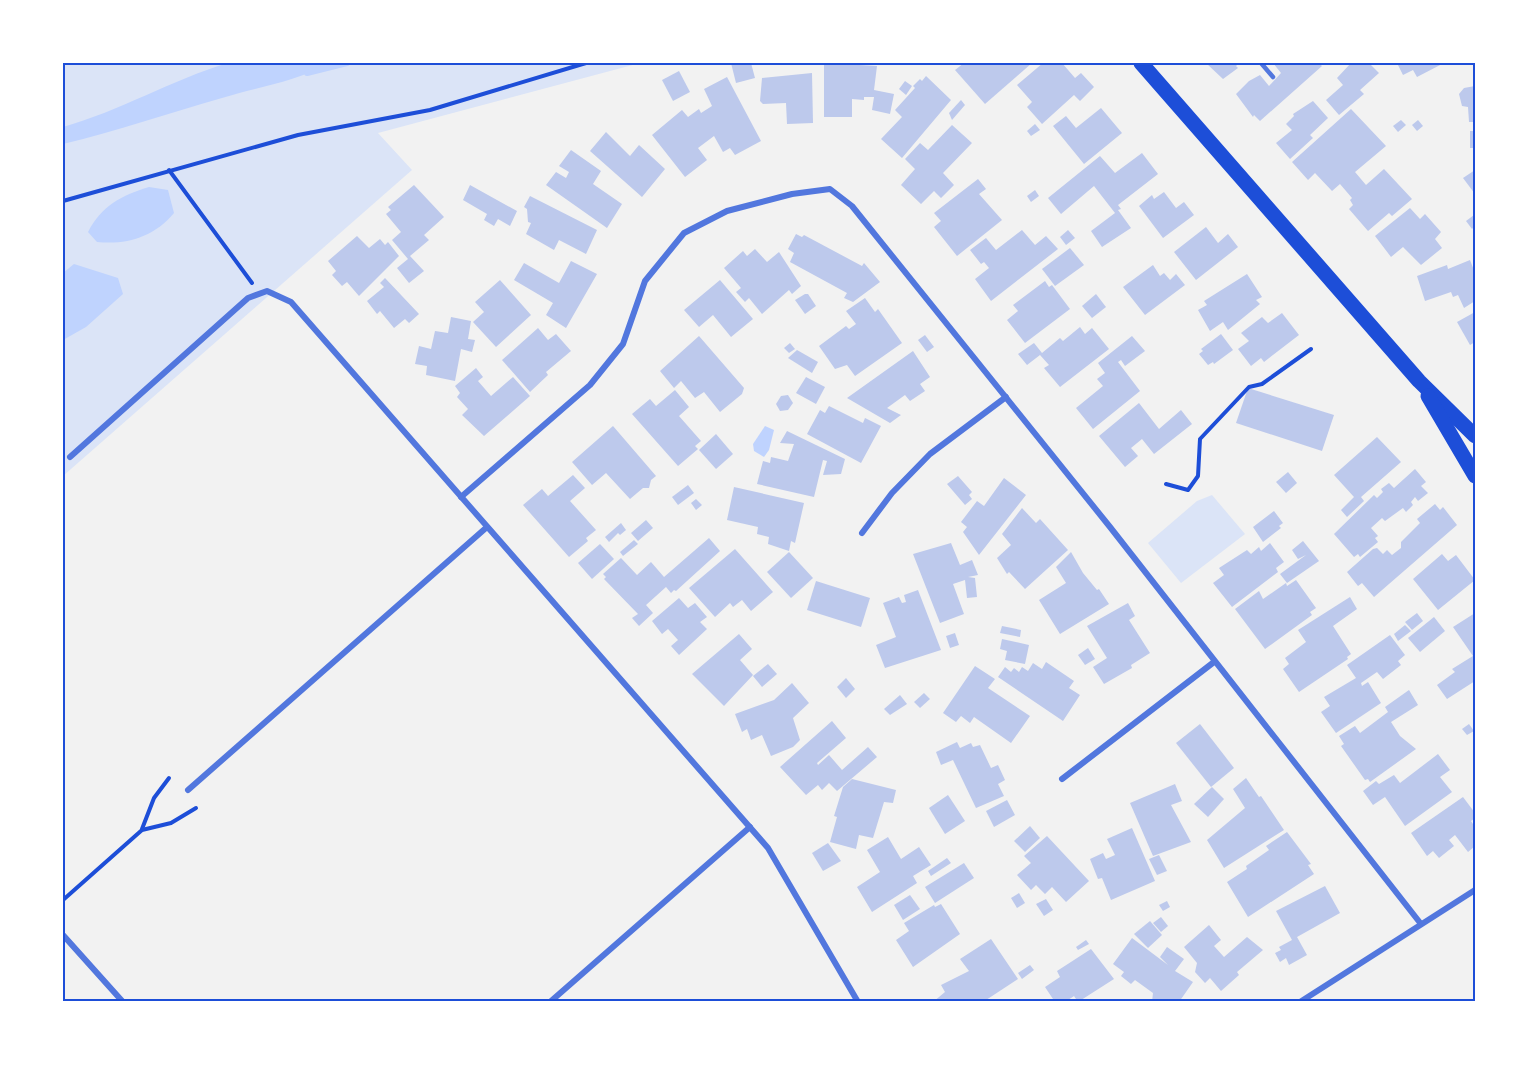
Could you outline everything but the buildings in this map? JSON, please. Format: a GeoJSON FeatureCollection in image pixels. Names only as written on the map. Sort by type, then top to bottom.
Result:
{"type":"FeatureCollection","features":[{"type":"Feature","properties":{"kind":"main road"},"geometry":{"type":"LineString","coordinates":[[1141,63],[1419,381],[1475,436]]}},
{"type":"Feature","properties":{"kind":"main road"},"geometry":{"type":"LineString","coordinates":[[1419,381],[1475,476]]}},
{"type":"Feature","properties":{"kind":"street"},"geometry":{"type":"LineString","coordinates":[[461,497],[590,385],[623,344],[645,281],[684,233],[727,211],[792,194],[830,189],[852,206],[1006,397],[1421,924]]}},
{"type":"Feature","properties":{"kind":"street"},"geometry":{"type":"LineString","coordinates":[[70,457],[248,298],[258,292],[267,291],[291,302],[768,848],[858,1002]]}},
{"type":"Feature","properties":{"kind":"street"},"geometry":{"type":"LineString","coordinates":[[862,533],[892,493],[930,454],[1006,397]]}},
{"type":"Feature","properties":{"kind":"street"},"geometry":{"type":"LineString","coordinates":[[188,790],[487,527]]}},
{"type":"Feature","properties":{"kind":"street"},"geometry":{"type":"LineString","coordinates":[[1062,779],[1214,662]]}},
{"type":"Feature","properties":{"kind":"street"},"geometry":{"type":"LineString","coordinates":[[550,1002],[750,827]]}},
{"type":"Feature","properties":{"kind":"street"},"geometry":{"type":"LineString","coordinates":[[1300,1002],[1475,890]]}},
{"type":"Feature","properties":{"kind":"street"},"geometry":{"type":"LineString","coordinates":[[63,934],[123,1002]]}},
{"type":"Feature","properties":{"kind":"lane"},"geometry":{"type":"LineString","coordinates":[[1261,63],[1273,77]]}},
{"type":"Feature","properties":{"kind":"path"},"geometry":{"type":"LineString","coordinates":[[63,201],[298,135],[430,110],[586,63]]}},
{"type":"Feature","properties":{"kind":"path"},"geometry":{"type":"LineString","coordinates":[[169,170],[247,275]]}},
{"type":"Feature","properties":{"kind":"path"},"geometry":{"type":"LineString","coordinates":[[1166,484],[1188,490],[1198,476],[1200,439],[1249,387],[1262,384],[1311,349]]}},
{"type":"Feature","properties":{"kind":"path"},"geometry":{"type":"LineString","coordinates":[[63,900],[142,830],[154,798],[169,778]]}},
{"type":"Feature","properties":{"kind":"path"},"geometry":{"type":"LineString","coordinates":[[142,830],[171,823],[196,808]]}},
{"type":"Feature","properties":{"kind":"shaded area"},"geometry":{"type":"Polygon","coordinates":[[[63,63],[640,63],[378,133],[412,170],[63,476],[63,63]]]}},
{"type":"Feature","properties":{"kind":"shaded area"},"geometry":{"type":"Polygon","coordinates":[[[1212,495],[1245,534],[1181,583],[1148,543],[1197,501],[1212,495]]]}},
{"type":"Feature","properties":{"kind":"water"},"geometry":{"type":"Polygon","coordinates":[[[228,63],[331,63],[291,79],[63,144],[63,127],[105,113],[186,78],[228,63]]]}},
{"type":"Feature","properties":{"kind":"water"},"geometry":{"type":"Polygon","coordinates":[[[149,187],[168,190],[174,213],[158,228],[139,238],[108,243],[97,242],[88,232],[106,208],[121,198],[149,187]]]}},
{"type":"Feature","properties":{"kind":"water"},"geometry":{"type":"Polygon","coordinates":[[[74,264],[118,278],[123,294],[86,327],[63,340],[63,273],[74,264]]]}},
{"type":"Feature","properties":{"kind":"water"},"geometry":{"type":"Polygon","coordinates":[[[765,426],[774,430],[769,450],[764,457],[754,451],[753,444],[765,426]]]}},
{"type":"Feature","properties":{"kind":"waterway"},"geometry":{"type":"LineString","coordinates":[[307,73],[347,63]]}}]}
